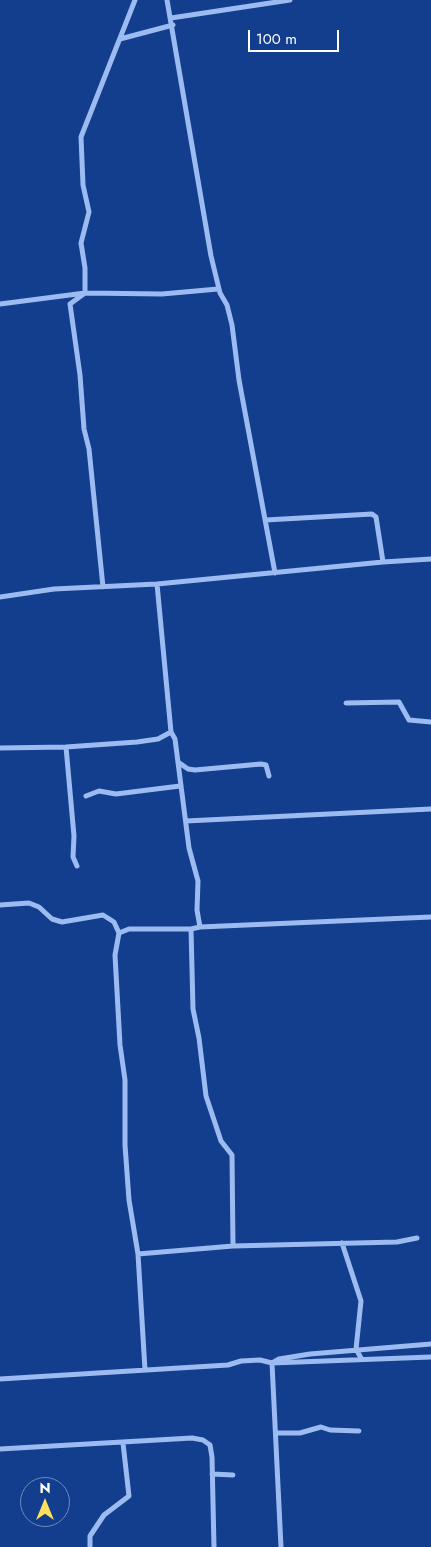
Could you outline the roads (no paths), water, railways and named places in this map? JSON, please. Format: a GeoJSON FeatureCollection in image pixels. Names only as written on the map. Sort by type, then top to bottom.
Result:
{"type":"FeatureCollection","features":[{"type":"Feature","properties":{"kind":"street"},"geometry":{"type":"LineString","coordinates":[[85,293],[85,268],[80,243],[89,212],[83,185],[80,137],[135,0]]}},
{"type":"Feature","properties":{"kind":"street"},"geometry":{"type":"LineString","coordinates":[[167,0],[218,288],[227,305],[232,325],[239,380],[275,573]]}},
{"type":"Feature","properties":{"kind":"street"},"geometry":{"type":"LineString","coordinates":[[171,18],[290,0]]}},
{"type":"Feature","properties":{"kind":"street"},"geometry":{"type":"LineString","coordinates":[[120,39],[173,26]]}},
{"type":"Feature","properties":{"kind":"street"},"geometry":{"type":"LineString","coordinates":[[0,304],[85,293],[162,294],[218,288]]}},
{"type":"Feature","properties":{"kind":"street"},"geometry":{"type":"LineString","coordinates":[[85,293],[70,304],[80,375],[84,429],[89,448],[103,587]]}},
{"type":"Feature","properties":{"kind":"street"},"geometry":{"type":"LineString","coordinates":[[266,520],[372,514],[377,522],[383,562]]}},
{"type":"Feature","properties":{"kind":"street"},"geometry":{"type":"LineString","coordinates":[[0,597],[54,589],[157,584],[431,559]]}},
{"type":"Feature","properties":{"kind":"street"},"geometry":{"type":"LineString","coordinates":[[157,584],[171,732],[174,738],[178,762],[189,848],[198,881],[197,910],[200,927]]}},
{"type":"Feature","properties":{"kind":"street"},"geometry":{"type":"LineString","coordinates":[[346,703],[399,702],[409,720],[431,722]]}},
{"type":"Feature","properties":{"kind":"street"},"geometry":{"type":"LineString","coordinates":[[0,748],[66,747],[137,742],[158,739],[171,732]]}},
{"type":"Feature","properties":{"kind":"street"},"geometry":{"type":"LineString","coordinates":[[66,747],[74,828],[73,857],[76,866]]}},
{"type":"Feature","properties":{"kind":"street"},"geometry":{"type":"LineString","coordinates":[[178,762],[188,769],[195,770],[261,764],[266,765],[270,776]]}},
{"type":"Feature","properties":{"kind":"street"},"geometry":{"type":"LineString","coordinates":[[86,796],[99,791],[116,794],[180,786]]}},
{"type":"Feature","properties":{"kind":"street"},"geometry":{"type":"LineString","coordinates":[[186,821],[431,809]]}},
{"type":"Feature","properties":{"kind":"street"},"geometry":{"type":"LineString","coordinates":[[0,905],[29,903],[39,907],[52,919],[62,922],[103,915],[114,922],[119,933],[115,955],[120,1045],[126,1080],[125,1145],[129,1200],[138,1254],[145,1370]]}},
{"type":"Feature","properties":{"kind":"street"},"geometry":{"type":"LineString","coordinates":[[119,933],[136,928],[191,929],[200,927],[431,917]]}},
{"type":"Feature","properties":{"kind":"street"},"geometry":{"type":"LineString","coordinates":[[191,929],[193,1009],[199,1038],[206,1096],[221,1141],[232,1155],[233,1246]]}},
{"type":"Feature","properties":{"kind":"street"},"geometry":{"type":"LineString","coordinates":[[138,1254],[233,1246],[397,1242],[417,1238]]}},
{"type":"Feature","properties":{"kind":"street"},"geometry":{"type":"LineString","coordinates":[[342,1243],[361,1301],[356,1349],[361,1358]]}},
{"type":"Feature","properties":{"kind":"street"},"geometry":{"type":"LineString","coordinates":[[272,1363],[278,1359],[297,1356],[356,1349],[431,1344]]}},
{"type":"Feature","properties":{"kind":"street"},"geometry":{"type":"LineString","coordinates":[[0,1379],[228,1365],[242,1361],[260,1360],[272,1363],[431,1356]]}},
{"type":"Feature","properties":{"kind":"street"},"geometry":{"type":"LineString","coordinates":[[272,1363],[281,1547]]}},
{"type":"Feature","properties":{"kind":"street"},"geometry":{"type":"LineString","coordinates":[[276,1433],[300,1433],[321,1427],[330,1430],[359,1431]]}},
{"type":"Feature","properties":{"kind":"street"},"geometry":{"type":"LineString","coordinates":[[0,1449],[192,1438],[203,1440],[210,1445],[214,1547]]}},
{"type":"Feature","properties":{"kind":"street"},"geometry":{"type":"LineString","coordinates":[[90,1547],[90,1536],[104,1515],[129,1496],[123,1443]]}},
{"type":"Feature","properties":{"kind":"street"},"geometry":{"type":"LineString","coordinates":[[212,1474],[233,1475]]}}]}
